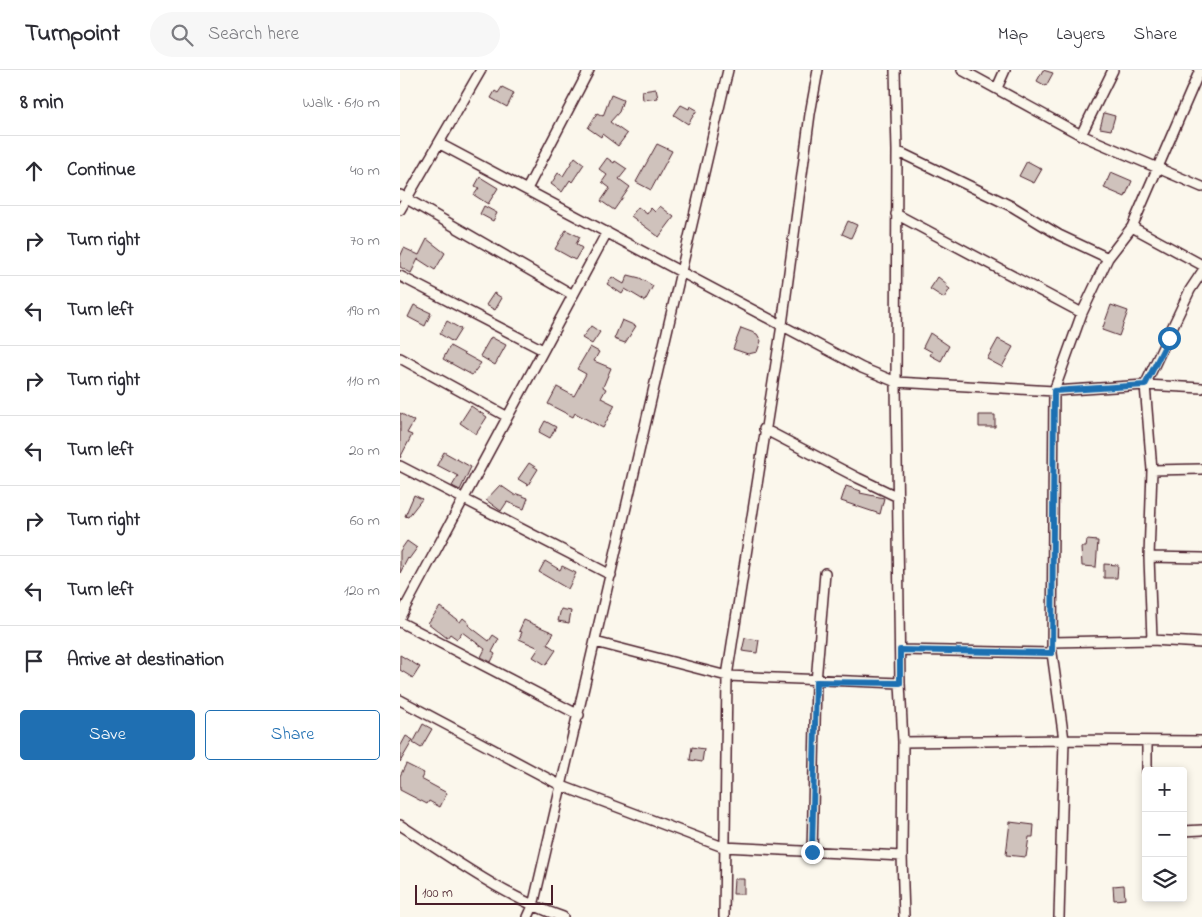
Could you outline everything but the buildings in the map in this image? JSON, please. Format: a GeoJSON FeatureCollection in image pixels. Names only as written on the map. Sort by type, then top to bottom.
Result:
{"type":"FeatureCollection","features":[{"type":"Feature","properties":{"kind":"street"},"geometry":{"type":"LineString","coordinates":[[400,210],[403,197],[440,144],[481,70]]}},
{"type":"Feature","properties":{"kind":"street"},"geometry":{"type":"LineString","coordinates":[[527,189],[589,70]]}},
{"type":"Feature","properties":{"kind":"street"},"geometry":{"type":"LineString","coordinates":[[528,917],[533,906],[579,715],[728,70]]}},
{"type":"Feature","properties":{"kind":"street"},"geometry":{"type":"LineString","coordinates":[[724,917],[723,847],[726,676],[782,325],[810,114],[818,70]]}},
{"type":"Feature","properties":{"kind":"street"},"geometry":{"type":"LineString","coordinates":[[895,70],[897,151],[896,382],[900,683],[903,742],[902,856],[904,917]]}},
{"type":"Feature","properties":{"kind":"street"},"geometry":{"type":"LineString","coordinates":[[962,70],[1081,135],[1202,188]]}},
{"type":"Feature","properties":{"kind":"street"},"geometry":{"type":"LineString","coordinates":[[997,88],[1005,70]]}},
{"type":"Feature","properties":{"kind":"street"},"geometry":{"type":"LineString","coordinates":[[1081,135],[1113,70]]}},
{"type":"Feature","properties":{"kind":"street"},"geometry":{"type":"LineString","coordinates":[[1058,917],[1064,740],[1052,653],[1054,391],[1082,313],[1108,258],[1132,227],[1200,70]]}},
{"type":"Feature","properties":{"kind":"street"},"geometry":{"type":"LineString","coordinates":[[440,144],[862,368],[896,382],[1054,391],[1145,385],[1202,388]]}},
{"type":"Feature","properties":{"kind":"street"},"geometry":{"type":"LineString","coordinates":[[897,151],[1013,207],[1059,236],[1108,258]]}},
{"type":"Feature","properties":{"kind":"street"},"geometry":{"type":"LineString","coordinates":[[403,197],[573,294]]}},
{"type":"Feature","properties":{"kind":"street"},"geometry":{"type":"LineString","coordinates":[[896,214],[1082,313]]}},
{"type":"Feature","properties":{"kind":"street"},"geometry":{"type":"LineString","coordinates":[[1132,227],[1202,264]]}},
{"type":"Feature","properties":{"kind":"street"},"geometry":{"type":"LineString","coordinates":[[400,617],[506,416],[607,232]]}},
{"type":"Feature","properties":{"kind":"street"},"geometry":{"type":"LineString","coordinates":[[1152,640],[1149,557],[1152,470],[1145,385],[1190,290],[1202,272]]}},
{"type":"Feature","properties":{"kind":"street"},"geometry":{"type":"LineString","coordinates":[[400,276],[543,350]]}},
{"type":"Feature","properties":{"kind":"street"},"geometry":{"type":"LineString","coordinates":[[400,358],[506,416]]}},
{"type":"Feature","properties":{"kind":"street"},"geometry":{"type":"LineString","coordinates":[[764,429],[898,497]]}},
{"type":"Feature","properties":{"kind":"street"},"geometry":{"type":"LineString","coordinates":[[400,466],[611,575]]}},
{"type":"Feature","properties":{"kind":"street"},"geometry":{"type":"LineString","coordinates":[[1152,470],[1202,469]]}},
{"type":"Feature","properties":{"kind":"street"},"geometry":{"type":"LineString","coordinates":[[1149,557],[1202,558]]}},
{"type":"Feature","properties":{"kind":"street"},"geometry":{"type":"LineString","coordinates":[[812,852],[816,682],[825,573]]}},
{"type":"Feature","properties":{"kind":"street"},"geometry":{"type":"LineString","coordinates":[[400,622],[579,715]]}},
{"type":"Feature","properties":{"kind":"street"},"geometry":{"type":"LineString","coordinates":[[1052,642],[1152,640],[1202,643]]}},
{"type":"Feature","properties":{"kind":"street"},"geometry":{"type":"LineString","coordinates":[[596,642],[726,676],[816,682],[900,683]]}},
{"type":"Feature","properties":{"kind":"street"},"geometry":{"type":"LineString","coordinates":[[900,650],[1052,653]]}},
{"type":"Feature","properties":{"kind":"street"},"geometry":{"type":"LineString","coordinates":[[400,700],[562,786],[723,847],[902,856]]}},
{"type":"Feature","properties":{"kind":"street"},"geometry":{"type":"LineString","coordinates":[[1147,741],[1148,767]]}},
{"type":"Feature","properties":{"kind":"street"},"geometry":{"type":"LineString","coordinates":[[903,742],[1202,741]]}},
{"type":"Feature","properties":{"kind":"street"},"geometry":{"type":"LineString","coordinates":[[400,825],[504,891],[533,906],[563,917]]}},
{"type":"Feature","properties":{"kind":"street"},"geometry":{"type":"LineString","coordinates":[[1187,831],[1202,830]]}},
{"type":"Feature","properties":{"kind":"route"},"geometry":{"type":"LineString","coordinates":[[812,852],[816,682],[900,683],[900,650],[1052,653],[1054,391],[1145,385],[1169,338]]}}]}
